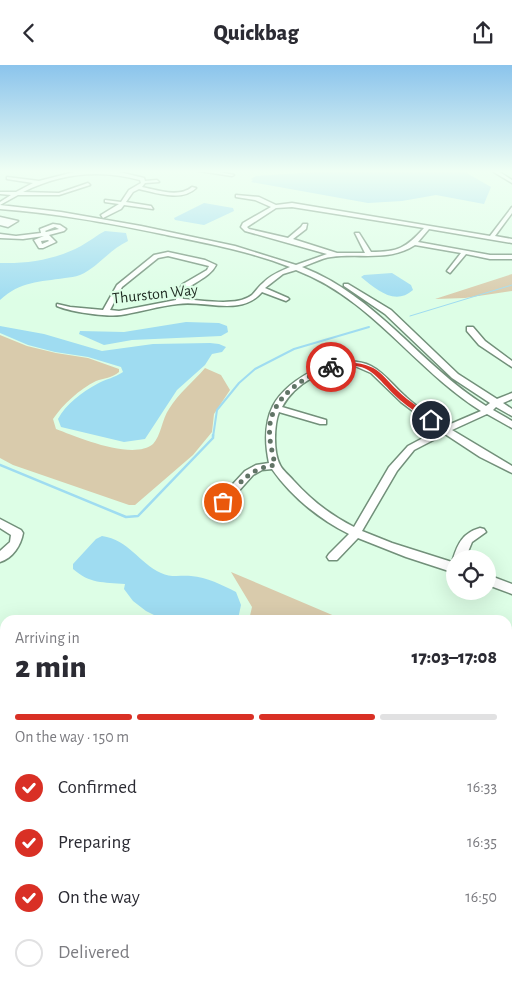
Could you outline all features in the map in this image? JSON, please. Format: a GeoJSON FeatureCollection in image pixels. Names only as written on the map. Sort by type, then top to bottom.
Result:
{"type":"FeatureCollection","features":[{"type":"Feature","properties":{"kind":"street"},"geometry":{"type":"LineString","coordinates":[[70,214],[202,239]]}},
{"type":"Feature","properties":{"kind":"street"},"geometry":{"type":"LineString","coordinates":[[95,214],[254,253],[303,267],[351,287],[375,303],[403,326],[455,375],[495,403],[509,410]]}},
{"type":"Feature","properties":{"kind":"street"},"geometry":{"type":"LineString","coordinates":[[262,214],[244,227],[248,230],[338,255],[370,255],[402,251],[414,243],[428,227]]}},
{"type":"Feature","properties":{"kind":"street"},"geometry":{"type":"LineString","coordinates":[[352,214],[512,241]]}},
{"type":"Feature","properties":{"kind":"street"},"geometry":{"type":"LineString","coordinates":[[491,238],[508,214]]}},
{"type":"Feature","properties":{"kind":"street"},"geometry":{"type":"LineString","coordinates":[[0,219],[14,221],[8,225],[0,223]]}},
{"type":"Feature","properties":{"kind":"street"},"geometry":{"type":"LineString","coordinates":[[503,221],[512,222]]}},
{"type":"Feature","properties":{"kind":"street"},"geometry":{"type":"LineString","coordinates":[[289,240],[304,228],[305,225]]}},
{"type":"Feature","properties":{"kind":"street"},"geometry":{"type":"LineString","coordinates":[[357,234],[370,255]]}},
{"type":"Feature","properties":{"kind":"street"},"geometry":{"type":"LineString","coordinates":[[0,236],[22,238],[47,236]]}},
{"type":"Feature","properties":{"kind":"street"},"geometry":{"type":"LineString","coordinates":[[414,243],[490,257],[512,257]]}},
{"type":"Feature","properties":{"kind":"street"},"geometry":{"type":"LineString","coordinates":[[450,271],[464,253]]}},
{"type":"Feature","properties":{"kind":"street"},"geometry":{"type":"LineString","coordinates":[[105,312],[119,286],[156,256],[168,254],[203,261],[213,265],[210,271],[185,285],[178,295],[180,301]]}},
{"type":"Feature","properties":{"kind":"street","name":"Thurston Way"},"geometry":{"type":"LineString","coordinates":[[59,305],[69,309],[119,313],[180,301],[231,304],[245,302],[255,296],[266,283],[303,267],[338,255]]}},
{"type":"Feature","properties":{"kind":"street"},"geometry":{"type":"LineString","coordinates":[[303,267],[365,306],[384,321],[441,378],[486,411],[512,425]]}},
{"type":"Feature","properties":{"kind":"street"},"geometry":{"type":"LineString","coordinates":[[261,289],[286,299]]}},
{"type":"Feature","properties":{"kind":"street"},"geometry":{"type":"LineString","coordinates":[[470,329],[482,343],[512,365]]}},
{"type":"Feature","properties":{"kind":"street"},"geometry":{"type":"LineString","coordinates":[[446,565],[356,534],[331,520],[303,499],[275,465],[270,439],[271,419],[276,408],[293,386],[323,370],[342,364],[359,364],[373,369],[403,399],[446,431],[484,456],[512,471]]}},
{"type":"Feature","properties":{"kind":"street"},"geometry":{"type":"LineString","coordinates":[[333,557],[356,534],[392,469],[411,448],[486,411],[495,403],[512,396]]}},
{"type":"Feature","properties":{"kind":"street"},"geometry":{"type":"LineString","coordinates":[[276,408],[323,422]]}},
{"type":"Feature","properties":{"kind":"street"},"geometry":{"type":"LineString","coordinates":[[486,411],[509,410]]}},
{"type":"Feature","properties":{"kind":"street"},"geometry":{"type":"LineString","coordinates":[[223,515],[223,502],[249,473],[260,467],[275,465]]}},
{"type":"Feature","properties":{"kind":"street"},"geometry":{"type":"LineString","coordinates":[[0,523],[17,533],[16,544],[0,559]]}},
{"type":"Feature","properties":{"kind":"street"},"geometry":{"type":"LineString","coordinates":[[462,550],[466,540],[473,533],[480,532]]}},
{"type":"Feature","properties":{"kind":"street"},"geometry":{"type":"LineString","coordinates":[[496,583],[512,589]]}},
{"type":"Feature","properties":{"kind":"shaded area"},"geometry":{"type":"Polygon","coordinates":[[[512,274],[512,291],[465,298],[435,299],[512,274]]]}},
{"type":"Feature","properties":{"kind":"shaded area"},"geometry":{"type":"Polygon","coordinates":[[[0,335],[27,346],[88,358],[119,369],[119,372],[111,377],[96,381],[78,393],[67,402],[53,419],[56,429],[105,446],[132,450],[144,449],[153,444],[173,403],[205,368],[221,375],[230,390],[214,414],[212,432],[193,455],[135,505],[129,505],[13,465],[0,458],[0,335]]]}},
{"type":"Feature","properties":{"kind":"shaded area"},"geometry":{"type":"Polygon","coordinates":[[[231,572],[332,615],[250,615],[252,607],[231,572]]]}},
{"type":"Feature","properties":{"kind":"water"},"geometry":{"type":"Polygon","coordinates":[[[182,214],[227,214],[204,225],[175,220],[174,218],[182,214]]]}},
{"type":"Feature","properties":{"kind":"water"},"geometry":{"type":"Polygon","coordinates":[[[105,231],[126,233],[128,241],[80,275],[23,286],[15,289],[0,300],[0,263],[21,263],[72,251],[105,231]]]}},
{"type":"Feature","properties":{"kind":"water"},"geometry":{"type":"Polygon","coordinates":[[[392,273],[411,285],[413,290],[400,297],[393,296],[373,287],[361,277],[364,275],[392,273]]]}},
{"type":"Feature","properties":{"kind":"water"},"geometry":{"type":"Polygon","coordinates":[[[186,322],[219,323],[227,326],[228,332],[221,336],[132,340],[104,345],[79,334],[80,331],[124,332],[186,322]]]}},
{"type":"Feature","properties":{"kind":"water"},"geometry":{"type":"Polygon","coordinates":[[[0,326],[44,334],[102,351],[153,344],[210,343],[226,347],[222,352],[212,354],[205,365],[177,390],[145,439],[124,442],[61,427],[58,419],[65,408],[80,395],[97,384],[123,372],[121,367],[88,357],[55,352],[28,345],[0,333],[0,326]]]}},
{"type":"Feature","properties":{"kind":"water"},"geometry":{"type":"Polygon","coordinates":[[[102,536],[120,542],[146,564],[165,575],[203,578],[236,592],[241,605],[239,615],[154,615],[146,611],[133,601],[124,589],[125,584],[91,580],[73,569],[73,564],[96,539],[102,536]]]}},
{"type":"Feature","properties":{"kind":"waterway"},"geometry":{"type":"LineString","coordinates":[[410,316],[512,285]]}},
{"type":"Feature","properties":{"kind":"waterway"},"geometry":{"type":"LineString","coordinates":[[213,437],[217,410],[239,383],[255,369],[294,349],[369,327]]}},
{"type":"Feature","properties":{"kind":"waterway"},"geometry":{"type":"LineString","coordinates":[[0,465],[126,517],[138,516],[213,437]]}},
{"type":"Feature","properties":{"kind":"way so far"},"geometry":{"type":"LineString","coordinates":[[223,502],[249,473],[260,467],[275,465],[270,439],[271,419],[276,408],[293,386],[331,367]]}},
{"type":"Feature","properties":{"kind":"route"},"geometry":{"type":"LineString","coordinates":[[331,367],[342,364],[359,364],[373,369],[403,399],[431,420]]}}]}
